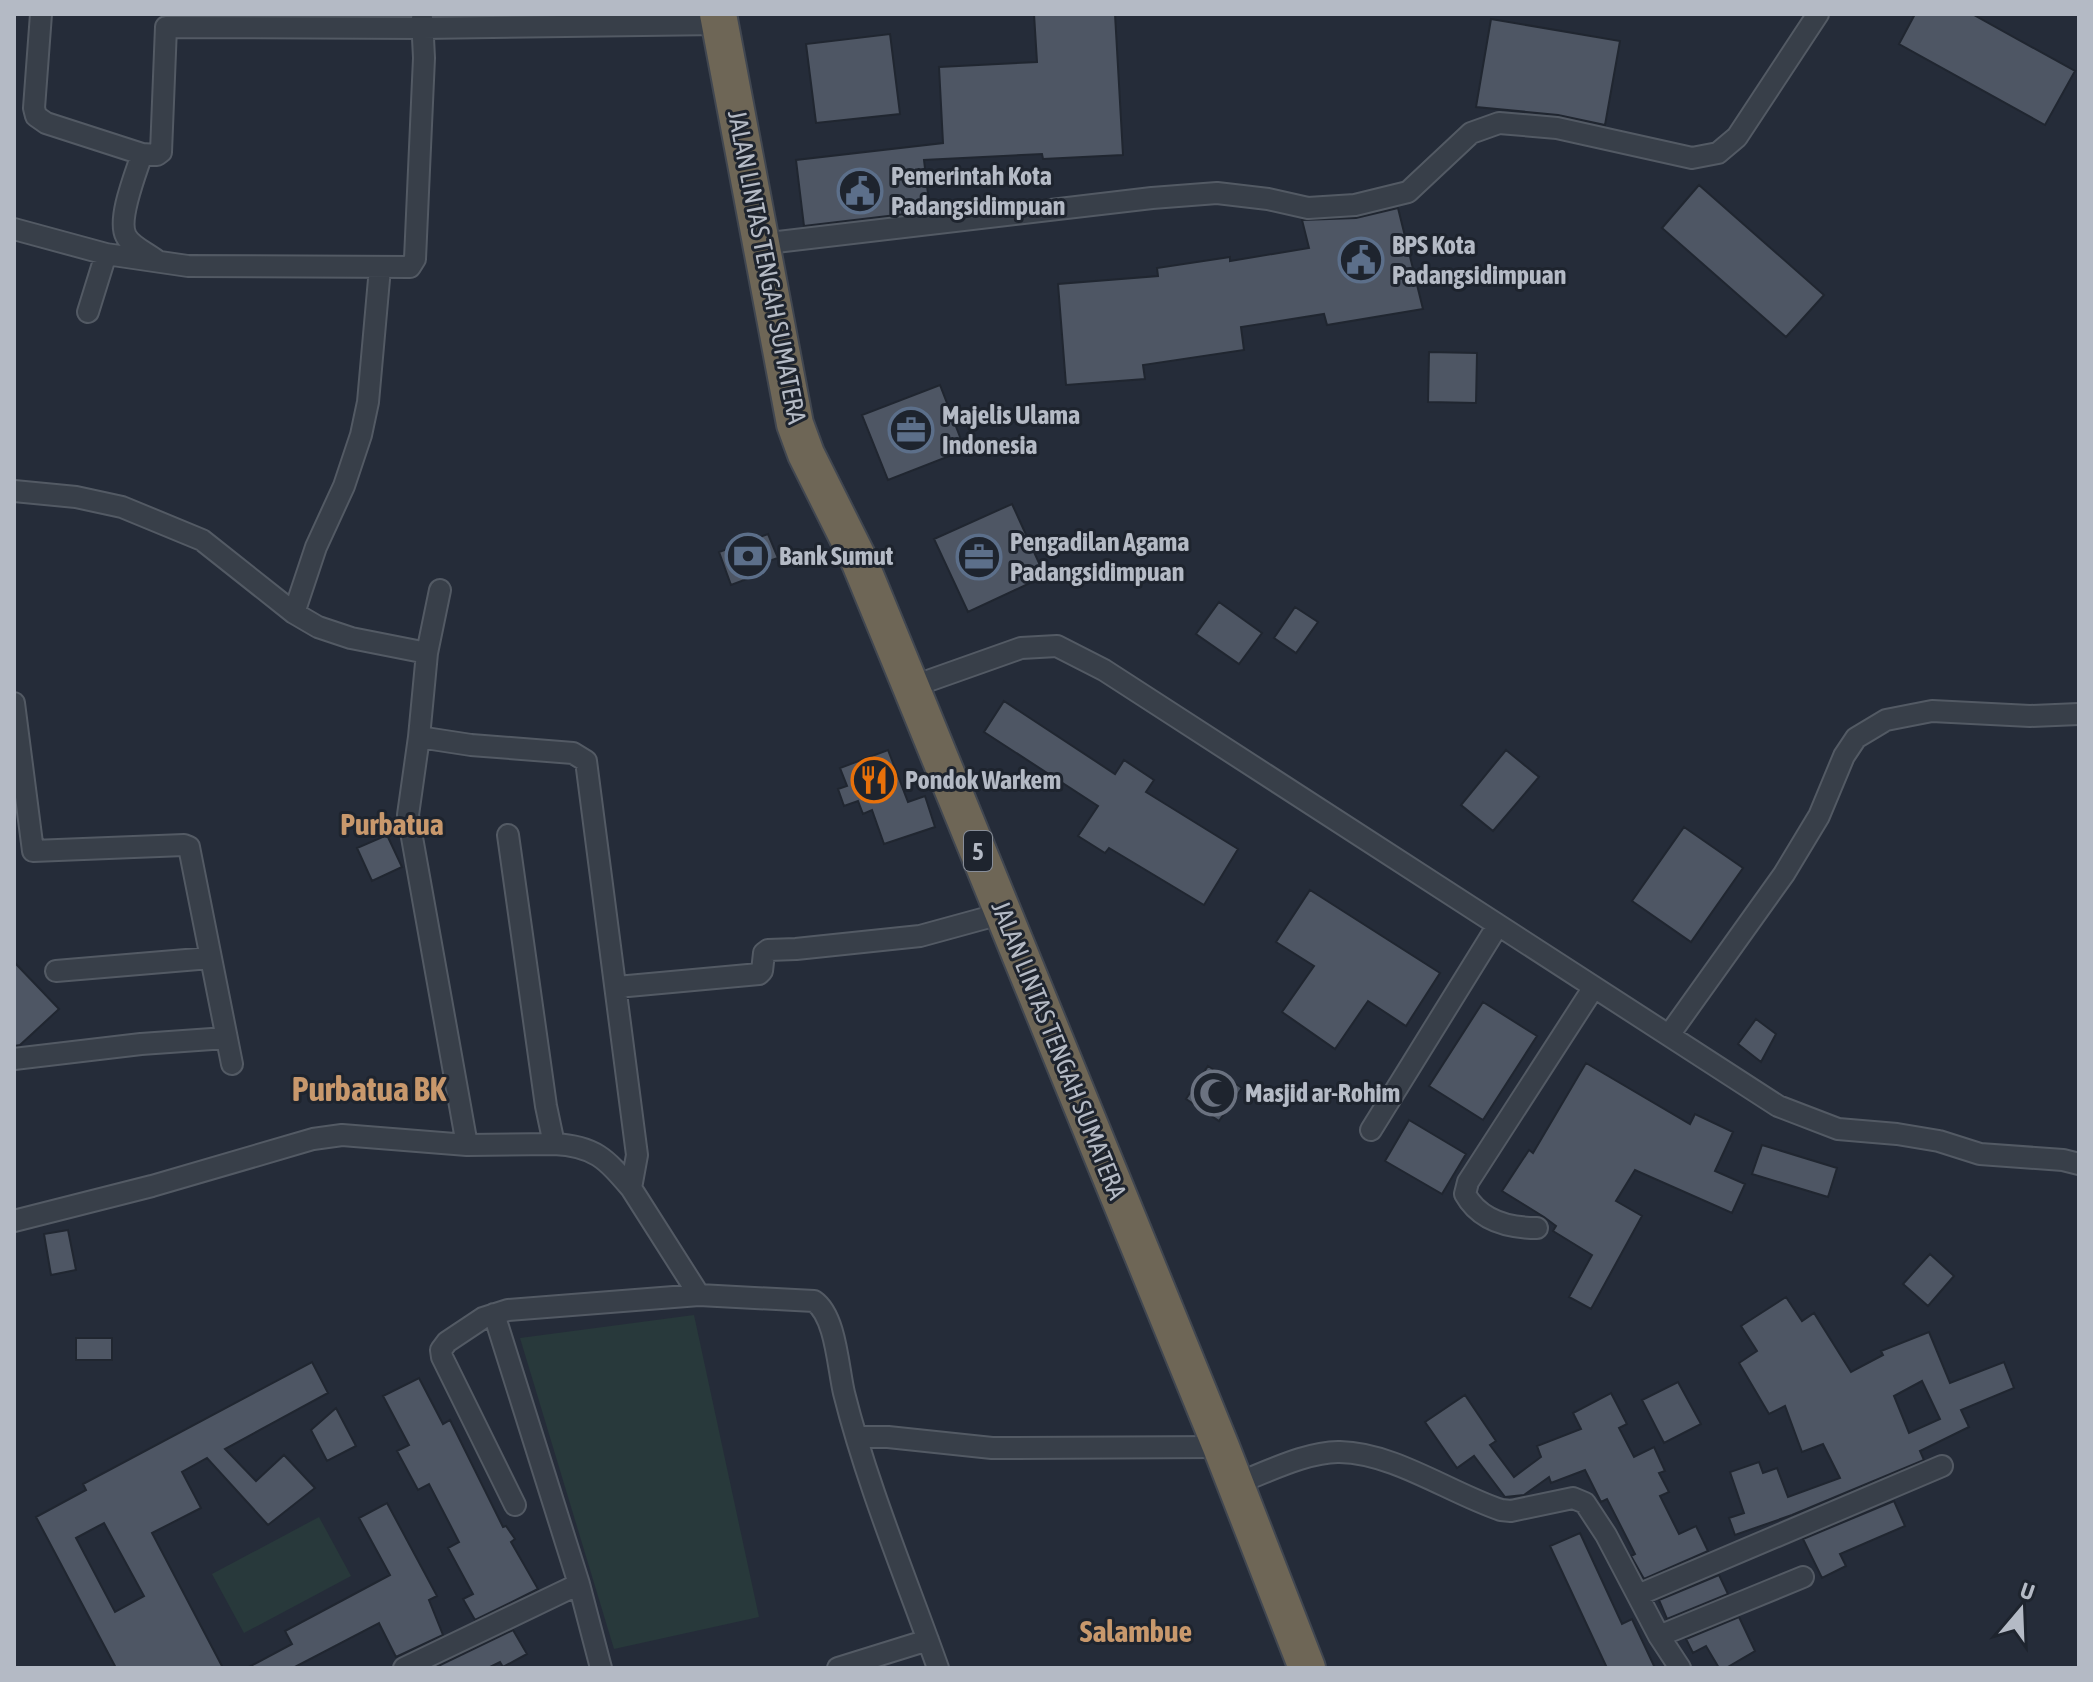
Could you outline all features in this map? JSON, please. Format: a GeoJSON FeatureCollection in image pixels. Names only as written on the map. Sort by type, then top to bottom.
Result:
{"type":"FeatureCollection","features":[{"type":"Feature","properties":{"kind":"highway","name":"JALAN LINTAS TENGAH SUMATERA"},"geometry":{"type":"LineString","coordinates":[[719,19],[795,424],[806,454],[858,558],[1221,1447],[1307,1668]]}},
{"type":"Feature","properties":{"kind":"street"},"geometry":{"type":"LineString","coordinates":[[41,14],[36,116],[46,123],[142,154],[157,155],[161,152],[167,20],[719,19]]}},
{"type":"Feature","properties":{"kind":"street"},"geometry":{"type":"LineString","coordinates":[[760,244],[1217,193],[1308,208],[1355,205],[1408,192],[1471,133],[1499,123],[1557,128],[1692,158],[1718,153],[1737,137],[1818,14]]}},
{"type":"Feature","properties":{"kind":"street"},"geometry":{"type":"LineString","coordinates":[[14,229],[106,254],[188,266],[408,268],[415,259],[424,58],[422,21]]}},
{"type":"Feature","properties":{"kind":"street"},"geometry":{"type":"LineString","coordinates":[[142,154],[123,219],[124,232],[128,240],[162,263]]}},
{"type":"Feature","properties":{"kind":"street"},"geometry":{"type":"LineString","coordinates":[[88,312],[106,254]]}},
{"type":"Feature","properties":{"kind":"street"},"geometry":{"type":"LineString","coordinates":[[294,613],[316,547],[344,486],[361,435],[368,402],[380,268]]}},
{"type":"Feature","properties":{"kind":"street"},"geometry":{"type":"LineString","coordinates":[[14,491],[109,502],[216,549],[294,613],[334,633],[427,653]]}},
{"type":"Feature","properties":{"kind":"street"},"geometry":{"type":"LineString","coordinates":[[440,590],[427,653],[408,815],[467,1145]]}},
{"type":"Feature","properties":{"kind":"street"},"geometry":{"type":"LineString","coordinates":[[911,687],[1021,648],[1057,646],[1104,670],[1778,1106],[1838,1129],[1939,1141],[1980,1154],[2079,1164]]}},
{"type":"Feature","properties":{"kind":"street"},"geometry":{"type":"LineString","coordinates":[[14,703],[23,850],[187,846],[232,1064]]}},
{"type":"Feature","properties":{"kind":"street"},"geometry":{"type":"LineString","coordinates":[[1669,1035],[1784,874],[1819,816],[1844,756],[1856,738],[1886,720],[1932,711],[2030,716],[2079,714]]}},
{"type":"Feature","properties":{"kind":"street"},"geometry":{"type":"LineString","coordinates":[[419,737],[471,745],[573,753],[586,761],[637,1155],[631,1188]]}},
{"type":"Feature","properties":{"kind":"street"},"geometry":{"type":"LineString","coordinates":[[508,835],[554,1144]]}},
{"type":"Feature","properties":{"kind":"street"},"geometry":{"type":"LineString","coordinates":[[617,987],[759,974],[764,953],[768,950],[920,936],[1004,913]]}},
{"type":"Feature","properties":{"kind":"street"},"geometry":{"type":"LineString","coordinates":[[1371,1130],[1498,925]]}},
{"type":"Feature","properties":{"kind":"street"},"geometry":{"type":"LineString","coordinates":[[56,971],[210,958]]}},
{"type":"Feature","properties":{"kind":"street"},"geometry":{"type":"LineString","coordinates":[[1537,1228],[1515,1228],[1492,1220],[1473,1208],[1465,1194],[1468,1182],[1594,987]]}},
{"type":"Feature","properties":{"kind":"street"},"geometry":{"type":"LineString","coordinates":[[14,1059],[141,1044],[226,1038]]}},
{"type":"Feature","properties":{"kind":"street"},"geometry":{"type":"LineString","coordinates":[[14,1221],[152,1186],[313,1139],[342,1135],[467,1145],[569,1145],[596,1153],[631,1188],[699,1295]]}},
{"type":"Feature","properties":{"kind":"street"},"geometry":{"type":"LineString","coordinates":[[515,1505],[441,1354],[447,1342],[483,1318],[542,1305],[699,1295],[807,1299],[825,1311],[858,1437],[938,1668]]}},
{"type":"Feature","properties":{"kind":"street"},"geometry":{"type":"LineString","coordinates":[[494,1314],[579,1584],[601,1668]]}},
{"type":"Feature","properties":{"kind":"street"},"geometry":{"type":"LineString","coordinates":[[858,1437],[888,1437],[992,1448],[1221,1447]]}},
{"type":"Feature","properties":{"kind":"street"},"geometry":{"type":"LineString","coordinates":[[1235,1484],[1315,1455],[1339,1452],[1364,1455],[1401,1468],[1501,1510],[1511,1511],[1573,1498],[1585,1503],[1592,1514],[1680,1668]]}},
{"type":"Feature","properties":{"kind":"street"},"geometry":{"type":"LineString","coordinates":[[1638,1595],[1942,1466]]}},
{"type":"Feature","properties":{"kind":"street"},"geometry":{"type":"LineString","coordinates":[[1659,1636],[1803,1577]]}},
{"type":"Feature","properties":{"kind":"street"},"geometry":{"type":"LineString","coordinates":[[404,1668],[579,1584]]}},
{"type":"Feature","properties":{"kind":"street"},"geometry":{"type":"LineString","coordinates":[[838,1668],[928,1640]]}},
{"type":"Feature","properties":{"kind":"shaded area"},"geometry":{"type":"Polygon","coordinates":[[[694,1315],[759,1617],[614,1649],[520,1338],[694,1315]]]}},
{"type":"Feature","properties":{"kind":"shaded area"},"geometry":{"type":"Polygon","coordinates":[[[319,1517],[351,1576],[244,1633],[212,1574],[319,1517]]]}},
{"type":"Feature","properties":{"kind":"building"},"geometry":{"type":"Polygon","coordinates":[[[1034,14],[1115,14],[1123,155],[1043,159],[1042,154],[924,160],[930,211],[804,226],[796,160],[943,143],[939,67],[1037,62],[1034,14]]]}},
{"type":"Feature","properties":{"kind":"building"},"geometry":{"type":"Polygon","coordinates":[[[1915,14],[1972,14],[2075,71],[2045,125],[1899,44],[1915,14]]]}},
{"type":"Feature","properties":{"kind":"building"},"geometry":{"type":"Polygon","coordinates":[[[1491,19],[1620,41],[1605,125],[1558,115],[1476,107],[1491,19]]]}},
{"type":"Feature","properties":{"kind":"building"},"geometry":{"type":"Polygon","coordinates":[[[890,34],[900,114],[816,123],[806,44],[890,34]]]}},
{"type":"Feature","properties":{"kind":"building"},"geometry":{"type":"Polygon","coordinates":[[[1699,185],[1824,295],[1786,337],[1662,228],[1699,185]]]}},
{"type":"Feature","properties":{"kind":"building"},"geometry":{"type":"Polygon","coordinates":[[[1398,208],[1423,309],[1327,325],[1324,314],[1241,327],[1244,350],[1143,365],[1145,379],[1066,385],[1058,284],[1158,276],[1157,268],[1230,257],[1230,261],[1309,248],[1302,220],[1356,218],[1398,208]]]}},
{"type":"Feature","properties":{"kind":"building"},"geometry":{"type":"Polygon","coordinates":[[[1429,352],[1477,353],[1476,403],[1428,402],[1429,352]]]}},
{"type":"Feature","properties":{"kind":"building"},"geometry":{"type":"Polygon","coordinates":[[[940,385],[965,450],[888,480],[862,415],[940,385]]]}},
{"type":"Feature","properties":{"kind":"building"},"geometry":{"type":"Polygon","coordinates":[[[1012,504],[1045,576],[968,612],[934,539],[1012,504]]]}},
{"type":"Feature","properties":{"kind":"building"},"geometry":{"type":"Polygon","coordinates":[[[768,534],[778,558],[760,564],[763,573],[731,585],[719,552],[768,534]]]}},
{"type":"Feature","properties":{"kind":"building"},"geometry":{"type":"Polygon","coordinates":[[[1219,602],[1262,633],[1239,664],[1196,634],[1219,602]]]}},
{"type":"Feature","properties":{"kind":"building"},"geometry":{"type":"Polygon","coordinates":[[[1295,607],[1318,622],[1296,653],[1274,638],[1295,607]]]}},
{"type":"Feature","properties":{"kind":"building"},"geometry":{"type":"Polygon","coordinates":[[[1004,701],[1115,774],[1124,760],[1154,780],[1146,792],[1238,849],[1204,905],[1109,848],[1105,853],[1078,836],[1098,806],[984,732],[1004,701]]]}},
{"type":"Feature","properties":{"kind":"building"},"geometry":{"type":"Polygon","coordinates":[[[888,750],[908,802],[925,796],[935,827],[884,844],[872,810],[863,814],[858,801],[844,806],[838,789],[847,786],[840,768],[888,750]]]}},
{"type":"Feature","properties":{"kind":"building"},"geometry":{"type":"Polygon","coordinates":[[[1506,750],[1539,777],[1493,831],[1461,805],[1506,750]]]}},
{"type":"Feature","properties":{"kind":"building"},"geometry":{"type":"Polygon","coordinates":[[[1684,827],[1743,868],[1691,942],[1632,901],[1684,827]]]}},
{"type":"Feature","properties":{"kind":"building"},"geometry":{"type":"Polygon","coordinates":[[[387,835],[402,867],[372,881],[357,848],[387,835]]]}},
{"type":"Feature","properties":{"kind":"building"},"geometry":{"type":"Polygon","coordinates":[[[1310,890],[1440,973],[1406,1026],[1368,1001],[1335,1049],[1282,1012],[1314,966],[1276,942],[1310,890]]]}},
{"type":"Feature","properties":{"kind":"building"},"geometry":{"type":"Polygon","coordinates":[[[14,962],[59,1009],[20,1045],[14,1046],[14,962]]]}},
{"type":"Feature","properties":{"kind":"building"},"geometry":{"type":"Polygon","coordinates":[[[1483,1002],[1537,1036],[1483,1120],[1429,1086],[1483,1002]]]}},
{"type":"Feature","properties":{"kind":"building"},"geometry":{"type":"Polygon","coordinates":[[[1756,1019],[1776,1034],[1761,1062],[1738,1044],[1756,1019]]]}},
{"type":"Feature","properties":{"kind":"building"},"geometry":{"type":"Polygon","coordinates":[[[1586,1063],[1690,1124],[1695,1114],[1733,1132],[1715,1171],[1745,1184],[1732,1213],[1635,1170],[1616,1201],[1642,1216],[1591,1309],[1569,1297],[1592,1255],[1553,1231],[1556,1226],[1544,1217],[1502,1191],[1529,1150],[1533,1153],[1586,1063]]]}},
{"type":"Feature","properties":{"kind":"building","name":"Masjid ar-Rohim"},"geometry":{"type":"Polygon","coordinates":[[[1208,1066],[1242,1088],[1219,1121],[1186,1099],[1208,1066]]]}},
{"type":"Feature","properties":{"kind":"building"},"geometry":{"type":"Polygon","coordinates":[[[1409,1120],[1466,1154],[1442,1194],[1385,1161],[1409,1120]]]}},
{"type":"Feature","properties":{"kind":"building"},"geometry":{"type":"Polygon","coordinates":[[[1762,1145],[1837,1168],[1828,1197],[1752,1174],[1762,1145]]]}},
{"type":"Feature","properties":{"kind":"building"},"geometry":{"type":"Polygon","coordinates":[[[68,1230],[76,1270],[51,1275],[44,1234],[68,1230]]]}},
{"type":"Feature","properties":{"kind":"building"},"geometry":{"type":"Polygon","coordinates":[[[1930,1254],[1954,1276],[1928,1306],[1903,1284],[1930,1254]]]}},
{"type":"Feature","properties":{"kind":"building"},"geometry":{"type":"Polygon","coordinates":[[[1786,1297],[1802,1321],[1814,1313],[1851,1372],[1883,1355],[1881,1351],[1929,1332],[1950,1383],[2004,1362],[2014,1388],[1961,1410],[1969,1427],[1920,1451],[1924,1460],[1792,1515],[1735,1535],[1729,1518],[1744,1513],[1730,1472],[1759,1462],[1763,1473],[1777,1468],[1788,1497],[1840,1478],[1823,1444],[1802,1452],[1785,1406],[1769,1414],[1739,1363],[1757,1351],[1741,1326],[1786,1297]],[[1922,1381],[1894,1396],[1909,1433],[1940,1419],[1922,1381]]]}},
{"type":"Feature","properties":{"kind":"building"},"geometry":{"type":"Polygon","coordinates":[[[76,1338],[112,1338],[112,1360],[76,1360],[76,1338]]]}},
{"type":"Feature","properties":{"kind":"building"},"geometry":{"type":"Polygon","coordinates":[[[312,1362],[328,1393],[225,1449],[256,1481],[284,1455],[315,1488],[268,1525],[207,1458],[182,1472],[201,1508],[152,1533],[223,1668],[116,1668],[36,1517],[86,1490],[83,1484],[312,1362]],[[104,1523],[76,1538],[115,1612],[144,1596],[104,1523]]]}},
{"type":"Feature","properties":{"kind":"building"},"geometry":{"type":"Polygon","coordinates":[[[419,1378],[443,1424],[450,1420],[503,1527],[506,1526],[515,1539],[511,1542],[538,1589],[475,1620],[463,1599],[473,1594],[448,1548],[459,1542],[429,1484],[418,1490],[397,1451],[409,1445],[383,1396],[419,1378]]]}},
{"type":"Feature","properties":{"kind":"building"},"geometry":{"type":"Polygon","coordinates":[[[1678,1382],[1701,1424],[1664,1443],[1642,1400],[1678,1382]]]}},
{"type":"Feature","properties":{"kind":"building"},"geometry":{"type":"Polygon","coordinates":[[[1611,1393],[1627,1424],[1619,1428],[1634,1457],[1654,1447],[1665,1471],[1659,1473],[1669,1492],[1660,1496],[1679,1534],[1696,1526],[1708,1551],[1644,1579],[1607,1499],[1601,1502],[1585,1470],[1551,1483],[1549,1477],[1524,1495],[1505,1497],[1474,1456],[1457,1468],[1425,1422],[1465,1395],[1496,1441],[1490,1445],[1514,1477],[1541,1457],[1537,1446],[1581,1429],[1573,1413],[1611,1393]]]}},
{"type":"Feature","properties":{"kind":"building"},"geometry":{"type":"Polygon","coordinates":[[[336,1408],[356,1446],[327,1461],[311,1430],[336,1408]]]}},
{"type":"Feature","properties":{"kind":"building"},"geometry":{"type":"Polygon","coordinates":[[[1894,1501],[1905,1526],[1840,1554],[1846,1566],[1822,1578],[1803,1539],[1894,1501]]]}},
{"type":"Feature","properties":{"kind":"building"},"geometry":{"type":"Polygon","coordinates":[[[387,1503],[437,1596],[429,1600],[443,1635],[396,1657],[379,1623],[293,1668],[247,1668],[292,1644],[285,1631],[390,1575],[359,1518],[387,1503]]]}},
{"type":"Feature","properties":{"kind":"building"},"geometry":{"type":"Polygon","coordinates":[[[1580,1533],[1622,1624],[1632,1619],[1655,1668],[1607,1668],[1550,1546],[1580,1533]]]}},
{"type":"Feature","properties":{"kind":"building"},"geometry":{"type":"Polygon","coordinates":[[[1719,1575],[1728,1594],[1667,1619],[1659,1600],[1719,1575]]]}},
{"type":"Feature","properties":{"kind":"building"},"geometry":{"type":"Polygon","coordinates":[[[1739,1617],[1755,1651],[1726,1668],[1719,1668],[1706,1646],[1693,1653],[1686,1639],[1739,1617]]]}},
{"type":"Feature","properties":{"kind":"building"},"geometry":{"type":"Polygon","coordinates":[[[513,1630],[527,1654],[503,1667],[500,1662],[488,1668],[434,1668],[513,1630]]]}},
{"type":"Feature","properties":{"kind":"place","name":"Pemerintah Kota Padangsidimpuan"},"geometry":{"type":"Point","coordinates":[860,191]}},
{"type":"Feature","properties":{"kind":"place","name":"BPS Kota Padangsidimpuan"},"geometry":{"type":"Point","coordinates":[1361,260]}},
{"type":"Feature","properties":{"kind":"place","name":"Majelis Ulama Indonesia"},"geometry":{"type":"Point","coordinates":[911,430]}},
{"type":"Feature","properties":{"kind":"place","name":"Bank Sumut"},"geometry":{"type":"Point","coordinates":[748,556]}},
{"type":"Feature","properties":{"kind":"place","name":"Pengadilan Agama Padangsidimpuan"},"geometry":{"type":"Point","coordinates":[979,557]}},
{"type":"Feature","properties":{"kind":"place","name":"Pondok Warkem"},"geometry":{"type":"Point","coordinates":[874,780]}},
{"type":"Feature","properties":{"kind":"place","name":"Masjid ar-Rohim"},"geometry":{"type":"Point","coordinates":[1214,1093]}},
{"type":"Feature","properties":{"kind":"district","name":"Purbatua"},"geometry":{"type":"Point","coordinates":[392,824]}},
{"type":"Feature","properties":{"kind":"district","name":"Purbatua BK"},"geometry":{"type":"Point","coordinates":[369,1088]}},
{"type":"Feature","properties":{"kind":"district","name":"Salambue"},"geometry":{"type":"Point","coordinates":[1136,1631]}}]}
